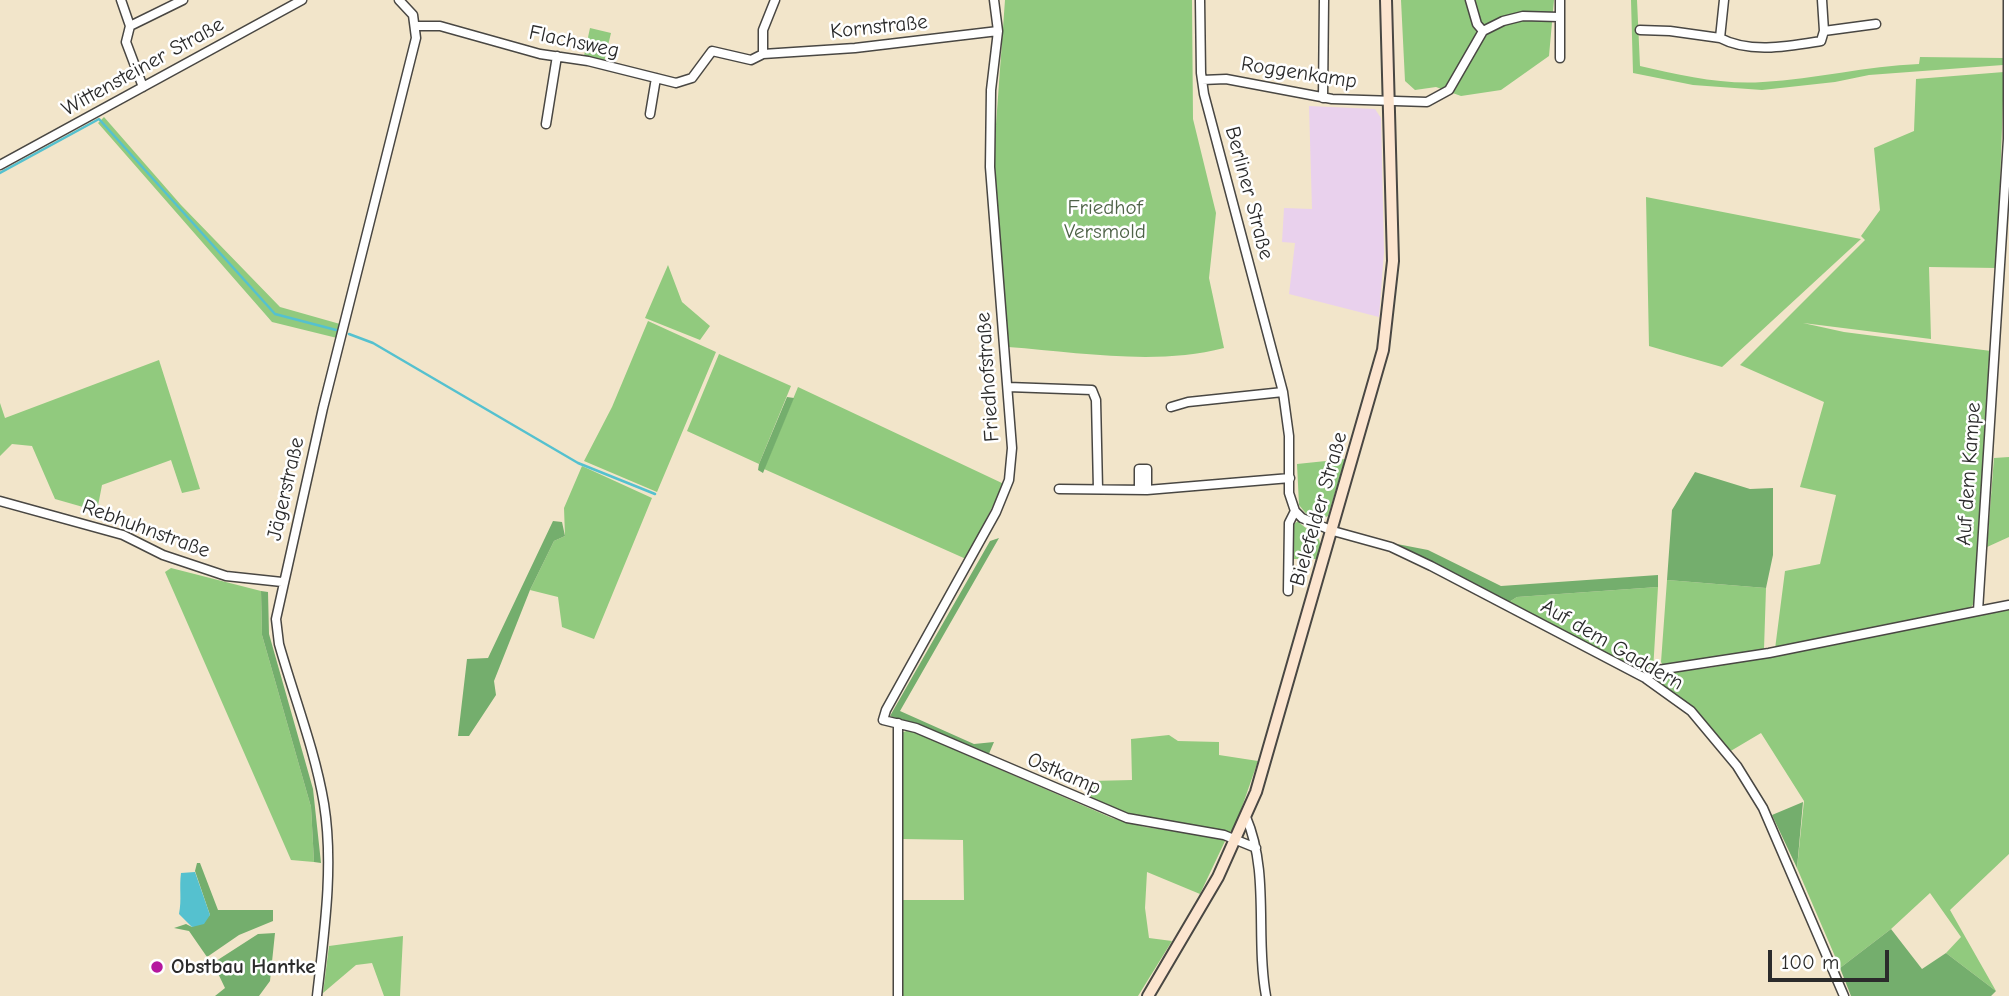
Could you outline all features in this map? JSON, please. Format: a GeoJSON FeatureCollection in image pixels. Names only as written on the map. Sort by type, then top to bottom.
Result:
{"type":"FeatureCollection","features":[{"type":"Feature","properties":{"kind":"main road","name":"Bielefelder Straße"},"geometry":{"type":"LineString","coordinates":[[1148,996],[1237,839],[1246,817],[1274,738],[1383,350],[1390,304],[1392,261],[1391,101],[1386,0]]}},
{"type":"Feature","properties":{"kind":"street"},"geometry":{"type":"LineString","coordinates":[[121,0],[130,26],[126,42],[143,87]]}},
{"type":"Feature","properties":{"kind":"street"},"geometry":{"type":"LineString","coordinates":[[130,26],[183,0]]}},
{"type":"Feature","properties":{"kind":"street","name":"Wittensteiner Straße"},"geometry":{"type":"LineString","coordinates":[[0,166],[302,0]]}},
{"type":"Feature","properties":{"kind":"street"},"geometry":{"type":"LineString","coordinates":[[399,0],[413,15],[417,26]]}},
{"type":"Feature","properties":{"kind":"street"},"geometry":{"type":"LineString","coordinates":[[763,54],[763,30],[775,0]]}},
{"type":"Feature","properties":{"kind":"street","name":"Friedhofstraße"},"geometry":{"type":"LineString","coordinates":[[883,720],[886,710],[1003,498],[1009,480],[1012,458],[1008,387],[990,167],[991,90],[998,31],[994,0]]}},
{"type":"Feature","properties":{"kind":"street","name":"Berliner Straße"},"geometry":{"type":"LineString","coordinates":[[1199,0],[1202,80],[1289,423],[1289,493],[1295,511],[1289,523],[1288,591]]}},
{"type":"Feature","properties":{"kind":"street"},"geometry":{"type":"LineString","coordinates":[[1323,98],[1326,41],[1324,0]]}},
{"type":"Feature","properties":{"kind":"street"},"geometry":{"type":"LineString","coordinates":[[1470,0],[1477,24],[1483,31],[1510,19],[1559,17]]}},
{"type":"Feature","properties":{"kind":"street"},"geometry":{"type":"LineString","coordinates":[[1560,0],[1560,58]]}},
{"type":"Feature","properties":{"kind":"street"},"geometry":{"type":"LineString","coordinates":[[1720,38],[1724,0]]}},
{"type":"Feature","properties":{"kind":"street"},"geometry":{"type":"LineString","coordinates":[[1640,30],[1720,38],[1731,44],[1759,47],[1821,41],[1824,31],[1822,0]]}},
{"type":"Feature","properties":{"kind":"street","name":"Auf dem Kampe"},"geometry":{"type":"LineString","coordinates":[[1978,611],[2008,139],[2008,0]]}},
{"type":"Feature","properties":{"kind":"street"},"geometry":{"type":"LineString","coordinates":[[1824,31],[1876,24]]}},
{"type":"Feature","properties":{"kind":"street","name":"Flachsweg"},"geometry":{"type":"LineString","coordinates":[[417,26],[440,26],[540,54],[676,83],[692,78],[712,51],[751,60],[763,54]]}},
{"type":"Feature","properties":{"kind":"street","name":"Jägerstraße"},"geometry":{"type":"LineString","coordinates":[[317,996],[325,932],[327,866],[324,805],[279,644],[276,619],[282,582],[417,26]]}},
{"type":"Feature","properties":{"kind":"street","name":"Kornstraße"},"geometry":{"type":"LineString","coordinates":[[763,54],[855,48],[998,31]]}},
{"type":"Feature","properties":{"kind":"street","name":"Roggenkamp"},"geometry":{"type":"LineString","coordinates":[[1202,80],[1226,79],[1323,98],[1427,102],[1449,90],[1483,31]]}},
{"type":"Feature","properties":{"kind":"street"},"geometry":{"type":"LineString","coordinates":[[546,124],[557,56]]}},
{"type":"Feature","properties":{"kind":"street"},"geometry":{"type":"LineString","coordinates":[[650,114],[656,78]]}},
{"type":"Feature","properties":{"kind":"street"},"geometry":{"type":"LineString","coordinates":[[1008,387],[1091,390],[1096,400],[1098,489]]}},
{"type":"Feature","properties":{"kind":"street"},"geometry":{"type":"LineString","coordinates":[[1171,407],[1188,402],[1283,392]]}},
{"type":"Feature","properties":{"kind":"street"},"geometry":{"type":"LineString","coordinates":[[1059,489],[1143,490],[1290,478]]}},
{"type":"Feature","properties":{"kind":"street","name":"Rebhuhnstraße"},"geometry":{"type":"LineString","coordinates":[[0,501],[123,535],[163,555],[226,576],[282,582]]}},
{"type":"Feature","properties":{"kind":"street"},"geometry":{"type":"LineString","coordinates":[[1295,511],[1311,524],[1333,531]]}},
{"type":"Feature","properties":{"kind":"street","name":"Auf dem Gaddern"},"geometry":{"type":"LineString","coordinates":[[1333,531],[1391,547],[1645,678],[1691,711],[1737,766],[1763,808],[1844,996]]}},
{"type":"Feature","properties":{"kind":"street"},"geometry":{"type":"LineString","coordinates":[[1645,678],[1658,670],[1769,653],[2009,605]]}},
{"type":"Feature","properties":{"kind":"street","name":"Ostkamp"},"geometry":{"type":"LineString","coordinates":[[883,720],[916,728],[1126,818],[1237,839],[1256,848]]}},
{"type":"Feature","properties":{"kind":"street"},"geometry":{"type":"LineString","coordinates":[[898,723],[898,996]]}},
{"type":"Feature","properties":{"kind":"street"},"geometry":{"type":"LineString","coordinates":[[1246,817],[1256,848],[1266,996]]}},
{"type":"Feature","properties":{"kind":"shaded area"},"geometry":{"type":"Polygon","coordinates":[[[1309,106],[1375,109],[1381,118],[1384,252],[1379,317],[1289,294],[1295,243],[1282,242],[1284,208],[1312,209],[1309,106]]]}},
{"type":"Feature","properties":{"kind":"green space","name":"Friedhof Versmold"},"geometry":{"type":"Polygon","coordinates":[[[1005,0],[1192,0],[1193,119],[1216,213],[1209,278],[1224,348],[1144,357],[1008,347],[993,166],[1005,0]]]}},
{"type":"Feature","properties":{"kind":"green space"},"geometry":{"type":"Polygon","coordinates":[[[1401,0],[1554,0],[1549,56],[1501,90],[1461,96],[1436,87],[1415,90],[1405,81],[1401,0]]]}},
{"type":"Feature","properties":{"kind":"green space"},"geometry":{"type":"Polygon","coordinates":[[[1631,0],[1637,0],[1640,66],[1686,76],[1748,83],[1919,64],[1920,57],[2003,58],[2003,65],[1869,75],[1835,82],[1762,90],[1693,85],[1633,73],[1631,0]]]}},
{"type":"Feature","properties":{"kind":"green space"},"geometry":{"type":"Polygon","coordinates":[[[590,28],[611,33],[604,62],[584,56],[590,28]]]}},
{"type":"Feature","properties":{"kind":"green space"},"geometry":{"type":"Polygon","coordinates":[[[2004,72],[1997,268],[1929,267],[1931,339],[1803,323],[1844,332],[1991,351],[1974,603],[1968,611],[1775,649],[1785,571],[1820,564],[1836,495],[1800,487],[1824,402],[1740,365],[1865,240],[1861,236],[1880,210],[1874,148],[1914,131],[1916,79],[2004,72]]]}},
{"type":"Feature","properties":{"kind":"green space"},"geometry":{"type":"Polygon","coordinates":[[[104,117],[181,205],[280,307],[340,324],[337,338],[272,322],[98,123],[104,117]]]}},
{"type":"Feature","properties":{"kind":"green space"},"geometry":{"type":"Polygon","coordinates":[[[1646,197],[1861,239],[1722,367],[1649,346],[1646,197]]]}},
{"type":"Feature","properties":{"kind":"green space"},"geometry":{"type":"Polygon","coordinates":[[[668,265],[682,302],[710,326],[700,340],[645,318],[668,265]]]}},
{"type":"Feature","properties":{"kind":"green space"},"geometry":{"type":"Polygon","coordinates":[[[648,321],[716,352],[657,492],[584,461],[612,407],[648,321]]]}},
{"type":"Feature","properties":{"kind":"green space"},"geometry":{"type":"Polygon","coordinates":[[[719,354],[791,386],[759,464],[687,431],[719,354]]]}},
{"type":"Feature","properties":{"kind":"green space"},"geometry":{"type":"Polygon","coordinates":[[[159,360],[200,489],[182,493],[171,460],[102,485],[97,511],[55,499],[32,446],[12,444],[0,456],[0,403],[5,418],[159,360]]]}},
{"type":"Feature","properties":{"kind":"green space"},"geometry":{"type":"Polygon","coordinates":[[[798,387],[1004,484],[966,559],[764,469],[798,387]]]}},
{"type":"Feature","properties":{"kind":"green space"},"geometry":{"type":"Polygon","coordinates":[[[787,397],[794,398],[763,473],[758,470],[759,464],[787,397]]]}},
{"type":"Feature","properties":{"kind":"green space"},"geometry":{"type":"Polygon","coordinates":[[[2009,457],[2009,537],[1987,547],[1994,458],[2009,457]]]}},
{"type":"Feature","properties":{"kind":"green space"},"geometry":{"type":"Polygon","coordinates":[[[1345,459],[1328,516],[1320,520],[1308,516],[1299,505],[1297,464],[1345,459]]]}},
{"type":"Feature","properties":{"kind":"green space"},"geometry":{"type":"Polygon","coordinates":[[[582,466],[652,498],[594,639],[562,627],[558,597],[530,590],[554,541],[565,536],[564,508],[582,466]]]}},
{"type":"Feature","properties":{"kind":"green space"},"geometry":{"type":"Polygon","coordinates":[[[1695,472],[1750,489],[1773,488],[1773,555],[1766,588],[1667,580],[1672,510],[1695,472]]]}},
{"type":"Feature","properties":{"kind":"green space"},"geometry":{"type":"Polygon","coordinates":[[[553,521],[562,522],[565,536],[554,541],[530,590],[494,681],[496,695],[469,736],[458,736],[467,659],[488,658],[553,521]]]}},
{"type":"Feature","properties":{"kind":"green space"},"geometry":{"type":"Polygon","coordinates":[[[1298,521],[1319,539],[1319,559],[1292,559],[1293,525],[1298,521]]]}},
{"type":"Feature","properties":{"kind":"green space"},"geometry":{"type":"Polygon","coordinates":[[[999,538],[900,711],[974,744],[994,742],[988,756],[890,716],[990,541],[999,538]]]}},
{"type":"Feature","properties":{"kind":"green space"},"geometry":{"type":"Polygon","coordinates":[[[1397,544],[1428,550],[1501,586],[1658,575],[1658,587],[1517,597],[1509,602],[1397,544]]]}},
{"type":"Feature","properties":{"kind":"green space"},"geometry":{"type":"Polygon","coordinates":[[[171,568],[261,591],[262,635],[311,807],[314,862],[291,860],[165,572],[171,568]]]}},
{"type":"Feature","properties":{"kind":"green space"},"geometry":{"type":"Polygon","coordinates":[[[1667,580],[1766,588],[1764,649],[1664,667],[1661,662],[1667,580]]]}},
{"type":"Feature","properties":{"kind":"green space"},"geometry":{"type":"Polygon","coordinates":[[[1658,587],[1653,671],[1637,671],[1509,602],[1517,597],[1658,587]]]}},
{"type":"Feature","properties":{"kind":"green space"},"geometry":{"type":"Polygon","coordinates":[[[261,591],[268,592],[269,634],[313,789],[321,863],[314,862],[311,807],[262,635],[261,591]]]}},
{"type":"Feature","properties":{"kind":"green space"},"geometry":{"type":"Polygon","coordinates":[[[2009,609],[2009,854],[1950,910],[1996,991],[1946,953],[1961,937],[1930,893],[1891,929],[1840,968],[1797,868],[1804,801],[1761,733],[1729,752],[1658,684],[1657,679],[1661,673],[1708,668],[2009,609]]]}},
{"type":"Feature","properties":{"kind":"green space"},"geometry":{"type":"Polygon","coordinates":[[[909,730],[1112,818],[1145,827],[1226,839],[1200,894],[1147,872],[1145,908],[1149,938],[1172,941],[1138,996],[902,996],[901,900],[964,900],[963,840],[902,839],[901,733],[909,730]]]}},
{"type":"Feature","properties":{"kind":"green space"},"geometry":{"type":"Polygon","coordinates":[[[1169,735],[1178,741],[1219,742],[1219,755],[1258,761],[1235,827],[1230,832],[1146,820],[1091,801],[1091,781],[1132,780],[1131,739],[1169,735]]]}},
{"type":"Feature","properties":{"kind":"green space"},"geometry":{"type":"Polygon","coordinates":[[[1803,802],[1797,868],[1772,815],[1803,802]]]}},
{"type":"Feature","properties":{"kind":"green space"},"geometry":{"type":"Polygon","coordinates":[[[197,863],[200,863],[218,910],[273,910],[273,921],[239,935],[207,957],[189,931],[174,928],[186,924],[192,927],[210,915],[195,871],[197,863]]]}},
{"type":"Feature","properties":{"kind":"green space"},"geometry":{"type":"Polygon","coordinates":[[[1891,929],[1922,969],[1946,953],[1996,991],[1991,996],[1851,996],[1840,968],[1891,929]]]}},
{"type":"Feature","properties":{"kind":"green space"},"geometry":{"type":"Polygon","coordinates":[[[275,933],[270,981],[259,996],[215,996],[225,988],[213,963],[258,934],[275,933]]]}},
{"type":"Feature","properties":{"kind":"green space"},"geometry":{"type":"Polygon","coordinates":[[[403,936],[400,996],[384,996],[372,963],[356,965],[323,993],[329,946],[403,936]]]}},
{"type":"Feature","properties":{"kind":"water"},"geometry":{"type":"Polygon","coordinates":[[[195,872],[210,915],[204,924],[192,927],[179,914],[180,878],[181,873],[195,872]]]}},
{"type":"Feature","properties":{"kind":"waterway"},"geometry":{"type":"LineString","coordinates":[[0,173],[99,119],[275,314],[336,330]]}},
{"type":"Feature","properties":{"kind":"waterway"},"geometry":{"type":"LineString","coordinates":[[349,334],[373,343],[578,463],[655,494]]}},
{"type":"Feature","properties":{"kind":"place","name":"Obstbau Hantke"},"geometry":{"type":"Point","coordinates":[157,967]}}]}
